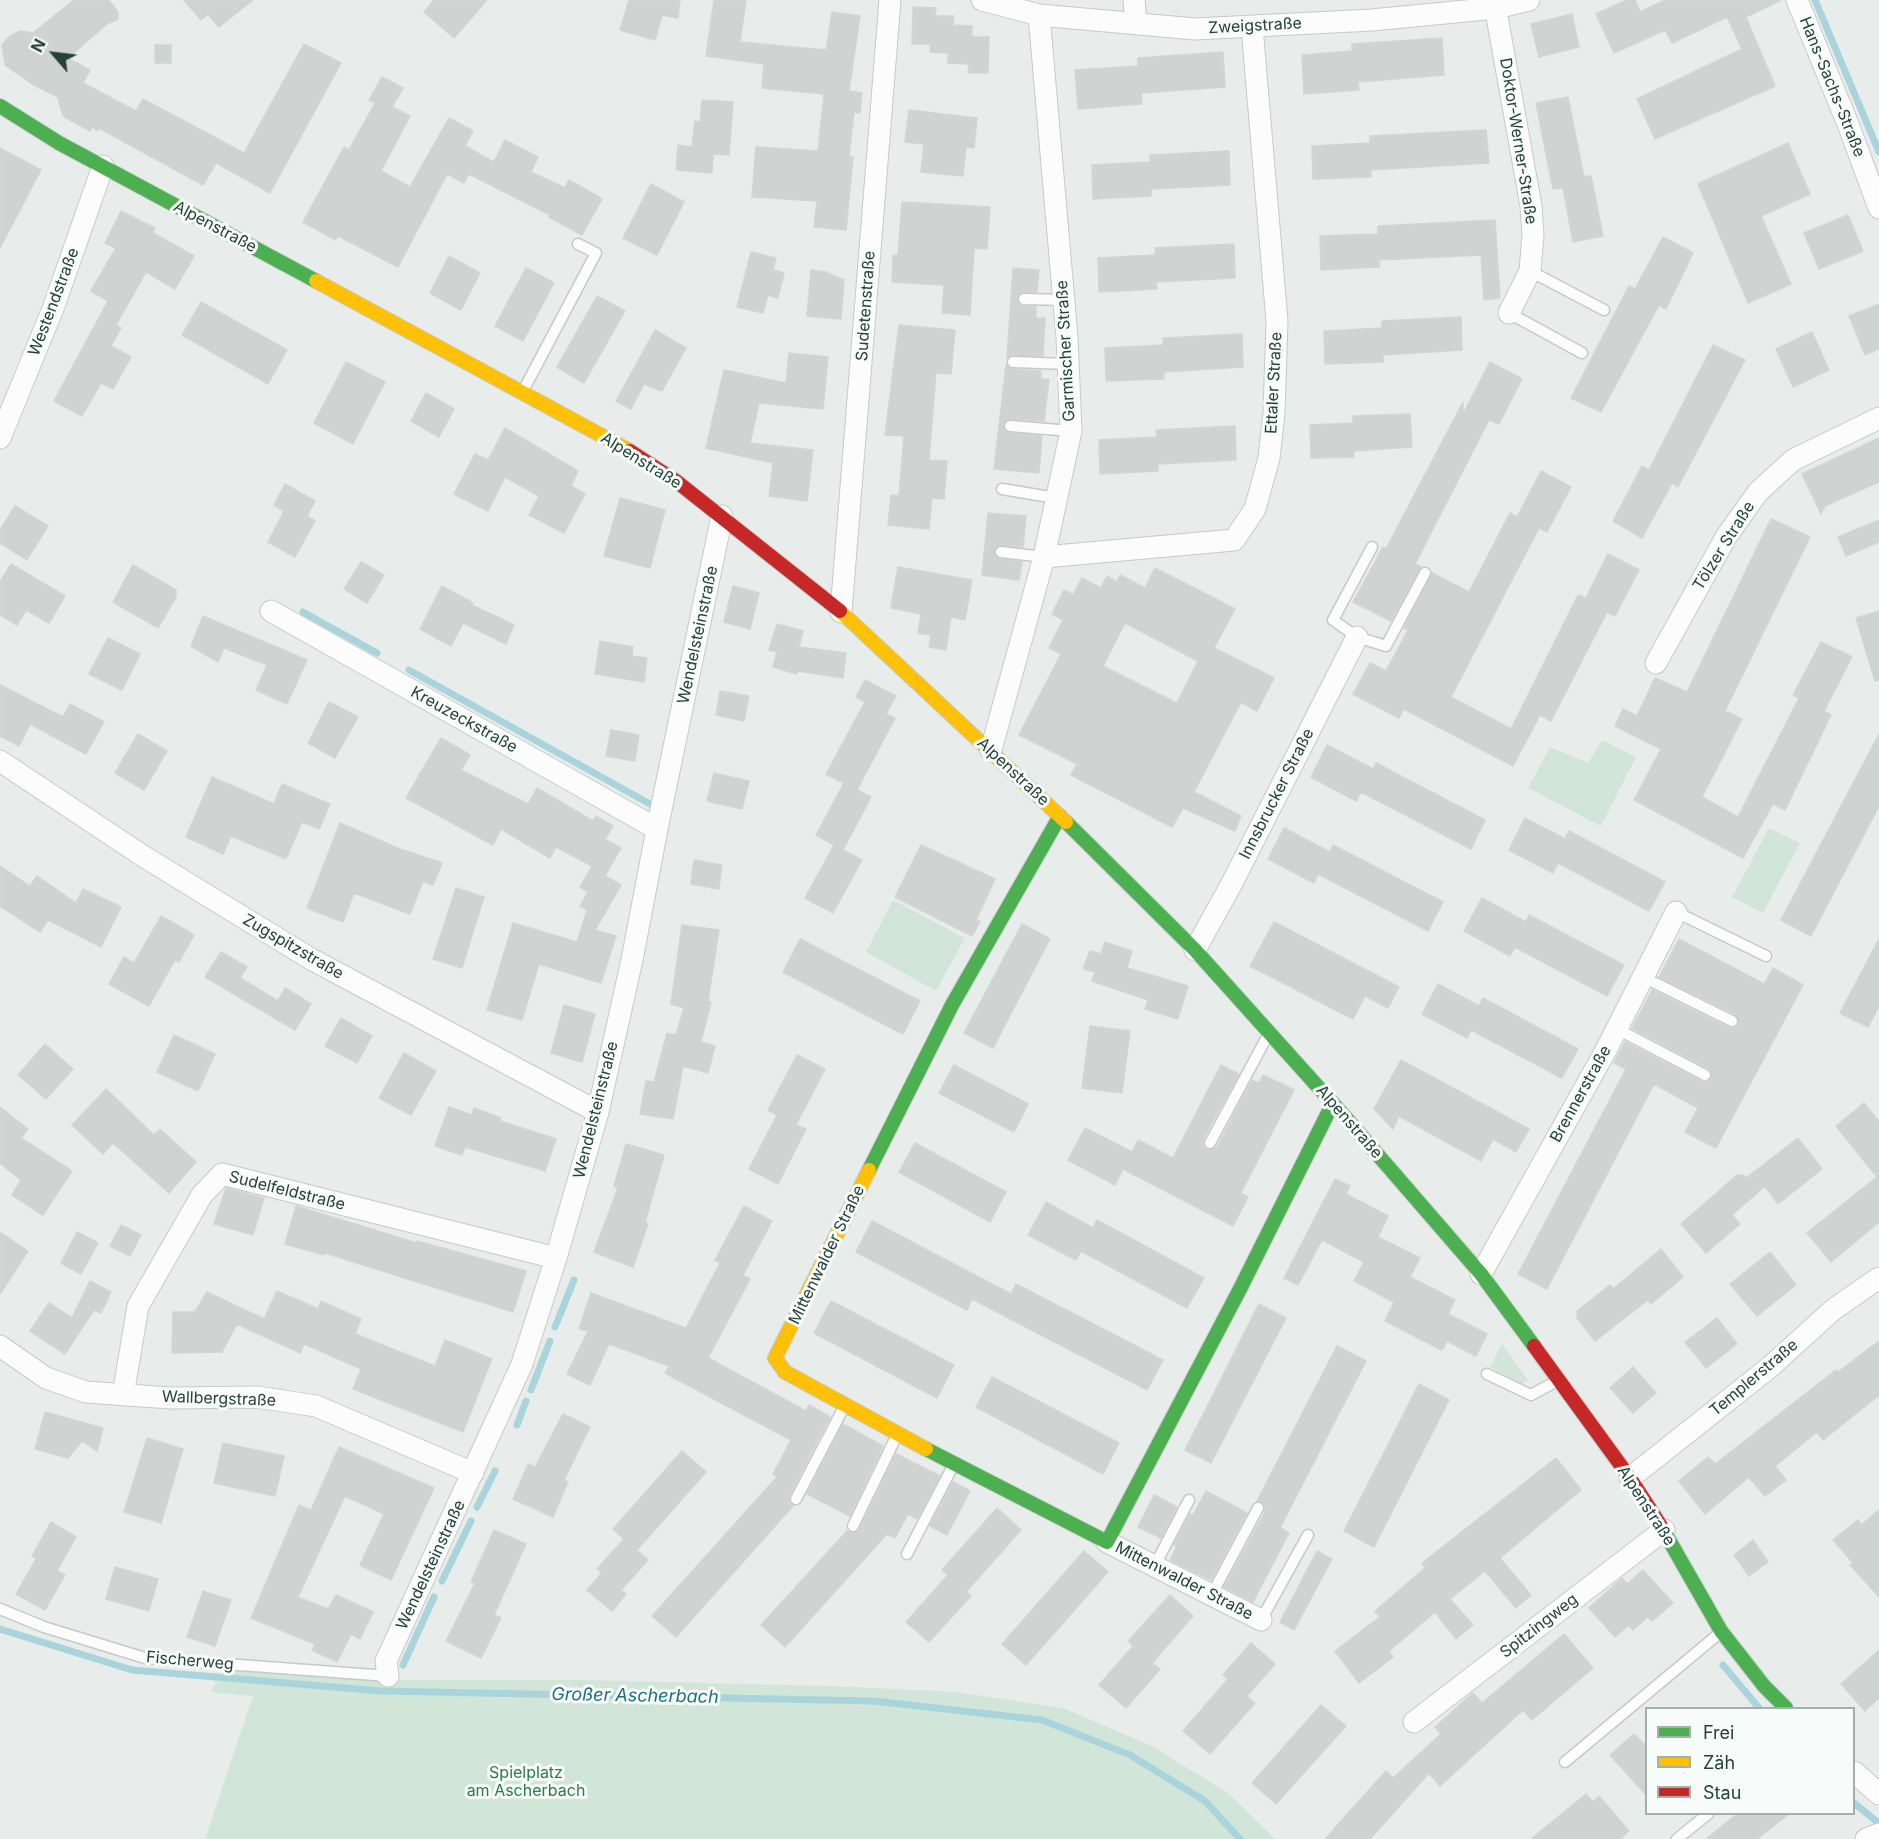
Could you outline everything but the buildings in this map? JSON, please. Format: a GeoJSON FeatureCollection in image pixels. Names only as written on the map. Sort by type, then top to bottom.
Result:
{"type":"FeatureCollection","features":[{"type":"Feature","properties":{"kind":"street","name":"Sudetenstraße"},"geometry":{"type":"LineString","coordinates":[[841,612],[890,0]]}},
{"type":"Feature","properties":{"kind":"street","name":"Zweigstraße"},"geometry":{"type":"LineString","coordinates":[[982,0],[1039,15],[1195,29],[1372,20],[1529,0]]}},
{"type":"Feature","properties":{"kind":"street"},"geometry":{"type":"LineString","coordinates":[[1134,0],[1136,24]]}},
{"type":"Feature","properties":{"kind":"street","name":"Hans-Sachs-Straße"},"geometry":{"type":"LineString","coordinates":[[1797,0],[1848,124],[1879,208]]}},
{"type":"Feature","properties":{"kind":"street","name":"Doktor-Werner-Straße"},"geometry":{"type":"LineString","coordinates":[[1495,4],[1531,207],[1533,235],[1530,271],[1509,313]]}},
{"type":"Feature","properties":{"kind":"street","name":"Garmischer Straße"},"geometry":{"type":"LineString","coordinates":[[991,750],[1044,557],[1071,431],[1065,300],[1039,15]]}},
{"type":"Feature","properties":{"kind":"street","name":"Ettaler Straße"},"geometry":{"type":"LineString","coordinates":[[1044,557],[1234,540],[1255,509],[1269,458],[1274,413],[1277,321],[1252,27]]}},
{"type":"Feature","properties":{"kind":"street","name":"Alpenstraße"},"geometry":{"type":"LineString","coordinates":[[0,106],[103,166],[617,443],[676,481],[841,612],[991,750],[1195,950],[1333,1103],[1481,1274],[1630,1478],[1664,1530],[1721,1631],[1764,1686],[1785,1707]]}},
{"type":"Feature","properties":{"kind":"street","name":"Westendstraße"},"geometry":{"type":"LineString","coordinates":[[0,438],[54,306],[103,166]]}},
{"type":"Feature","properties":{"kind":"street","name":"Tölzer Straße"},"geometry":{"type":"LineString","coordinates":[[1656,663],[1726,537],[1758,492],[1793,460],[1879,418]]}},
{"type":"Feature","properties":{"kind":"street","name":"Wendelsteinstraße"},"geometry":{"type":"LineString","coordinates":[[388,1676],[386,1661],[522,1364],[556,1258],[598,1112],[632,960],[722,516]]}},
{"type":"Feature","properties":{"kind":"street","name":"Kreuzeckstraße"},"geometry":{"type":"LineString","coordinates":[[272,611],[657,829]]}},
{"type":"Feature","properties":{"kind":"street","name":"Innsbrucker Straße"},"geometry":{"type":"LineString","coordinates":[[1195,950],[1231,885],[1357,637]]}},
{"type":"Feature","properties":{"kind":"street","name":"Zugspitzstraße"},"geometry":{"type":"LineString","coordinates":[[0,761],[142,856],[311,959],[598,1112]]}},
{"type":"Feature","properties":{"kind":"street","name":"Mittenwalder Straße"},"geometry":{"type":"LineString","coordinates":[[1060,816],[952,1005],[775,1358],[785,1372],[844,1406],[1261,1620]]}},
{"type":"Feature","properties":{"kind":"street","name":"Brennerstraße"},"geometry":{"type":"LineString","coordinates":[[1481,1274],[1617,1029],[1676,912]]}},
{"type":"Feature","properties":{"kind":"street","name":"Mittenwalder Straße"},"geometry":{"type":"LineString","coordinates":[[1107,1542],[1240,1289],[1333,1103]]}},
{"type":"Feature","properties":{"kind":"street","name":"Sudelfeldstraße"},"geometry":{"type":"LineString","coordinates":[[123,1395],[138,1306],[202,1195],[222,1174],[556,1258]]}},
{"type":"Feature","properties":{"kind":"street","name":"Templerstraße"},"geometry":{"type":"LineString","coordinates":[[1630,1478],[1770,1367],[1834,1310],[1879,1278]]}},
{"type":"Feature","properties":{"kind":"street","name":"Wallbergstraße"},"geometry":{"type":"LineString","coordinates":[[0,1346],[46,1378],[86,1392],[123,1395],[257,1397],[316,1406],[473,1473]]}},
{"type":"Feature","properties":{"kind":"street","name":"Spitzingweg"},"geometry":{"type":"LineString","coordinates":[[1414,1722],[1664,1530]]}},
{"type":"Feature","properties":{"kind":"street"},"geometry":{"type":"LineString","coordinates":[[1866,1839],[1879,1834]]}},
{"type":"Feature","properties":{"kind":"lane"},"geometry":{"type":"LineString","coordinates":[[523,393],[596,253],[578,243]]}},
{"type":"Feature","properties":{"kind":"lane"},"geometry":{"type":"LineString","coordinates":[[1530,271],[1604,310]]}},
{"type":"Feature","properties":{"kind":"lane"},"geometry":{"type":"LineString","coordinates":[[1024,299],[1065,300]]}},
{"type":"Feature","properties":{"kind":"lane"},"geometry":{"type":"LineString","coordinates":[[1509,313],[1582,354]]}},
{"type":"Feature","properties":{"kind":"lane"},"geometry":{"type":"LineString","coordinates":[[1013,362],[1068,364]]}},
{"type":"Feature","properties":{"kind":"lane"},"geometry":{"type":"LineString","coordinates":[[1010,426],[1071,431]]}},
{"type":"Feature","properties":{"kind":"lane"},"geometry":{"type":"LineString","coordinates":[[1002,489],[1056,498]]}},
{"type":"Feature","properties":{"kind":"lane"},"geometry":{"type":"LineString","coordinates":[[1372,547],[1334,620],[1357,637],[1386,646],[1425,573]]}},
{"type":"Feature","properties":{"kind":"lane"},"geometry":{"type":"LineString","coordinates":[[1001,552],[1044,557]]}},
{"type":"Feature","properties":{"kind":"lane"},"geometry":{"type":"LineString","coordinates":[[1676,912],[1766,956]]}},
{"type":"Feature","properties":{"kind":"lane"},"geometry":{"type":"LineString","coordinates":[[1643,977],[1732,1022]]}},
{"type":"Feature","properties":{"kind":"lane"},"geometry":{"type":"LineString","coordinates":[[1617,1029],[1705,1075]]}},
{"type":"Feature","properties":{"kind":"lane"},"geometry":{"type":"LineString","coordinates":[[1210,1143],[1269,1032]]}},
{"type":"Feature","properties":{"kind":"lane"},"geometry":{"type":"LineString","coordinates":[[1487,1374],[1531,1395],[1558,1380]]}},
{"type":"Feature","properties":{"kind":"lane"},"geometry":{"type":"LineString","coordinates":[[796,1499],[844,1406]]}},
{"type":"Feature","properties":{"kind":"lane"},"geometry":{"type":"LineString","coordinates":[[853,1526],[898,1435]]}},
{"type":"Feature","properties":{"kind":"lane"},"geometry":{"type":"LineString","coordinates":[[907,1554],[955,1463]]}},
{"type":"Feature","properties":{"kind":"lane"},"geometry":{"type":"LineString","coordinates":[[1154,1567],[1189,1500]]}},
{"type":"Feature","properties":{"kind":"lane"},"geometry":{"type":"LineString","coordinates":[[1211,1596],[1258,1508]]}},
{"type":"Feature","properties":{"kind":"lane"},"geometry":{"type":"LineString","coordinates":[[1261,1620],[1308,1534]]}},
{"type":"Feature","properties":{"kind":"lane","name":"Fischerweg"},"geometry":{"type":"LineString","coordinates":[[0,1609],[44,1627],[145,1658],[388,1676]]}},
{"type":"Feature","properties":{"kind":"lane"},"geometry":{"type":"LineString","coordinates":[[1565,1762],[1721,1631]]}},
{"type":"Feature","properties":{"kind":"lane"},"geometry":{"type":"LineString","coordinates":[[1677,1839],[1707,1815]]}},
{"type":"Feature","properties":{"kind":"green space"},"geometry":{"type":"Polygon","coordinates":[[[1602,740],[1636,757],[1601,826],[1528,788],[1550,747],[1588,763],[1602,740]]]}},
{"type":"Feature","properties":{"kind":"green space"},"geometry":{"type":"Polygon","coordinates":[[[1769,828],[1800,843],[1763,913],[1732,897],[1769,828]]]}},
{"type":"Feature","properties":{"kind":"green space"},"geometry":{"type":"Polygon","coordinates":[[[893,900],[965,938],[936,991],[866,952],[893,900]]]}},
{"type":"Feature","properties":{"kind":"green space"},"geometry":{"type":"Polygon","coordinates":[[[1502,1344],[1528,1380],[1522,1384],[1490,1367],[1502,1344]]]}},
{"type":"Feature","properties":{"kind":"green space","name":"Spielplatz am Ascherbach"},"geometry":{"type":"Polygon","coordinates":[[[224,1670],[396,1680],[585,1680],[831,1686],[956,1692],[1063,1708],[1154,1747],[1229,1794],[1275,1839],[205,1839],[253,1696],[210,1692],[224,1670]]]}},
{"type":"Feature","properties":{"kind":"waterway"},"geometry":{"type":"LineString","coordinates":[[1815,0],[1879,152]]}},
{"type":"Feature","properties":{"kind":"waterway"},"geometry":{"type":"LineString","coordinates":[[303,612],[377,653]]}},
{"type":"Feature","properties":{"kind":"waterway"},"geometry":{"type":"LineString","coordinates":[[409,670],[650,804]]}},
{"type":"Feature","properties":{"kind":"waterway"},"geometry":{"type":"LineString","coordinates":[[555,1327],[574,1280]]}},
{"type":"Feature","properties":{"kind":"waterway"},"geometry":{"type":"LineString","coordinates":[[531,1390],[550,1341]]}},
{"type":"Feature","properties":{"kind":"waterway"},"geometry":{"type":"LineString","coordinates":[[517,1425],[526,1401]]}},
{"type":"Feature","properties":{"kind":"waterway"},"geometry":{"type":"LineString","coordinates":[[477,1507],[495,1471]]}},
{"type":"Feature","properties":{"kind":"waterway"},"geometry":{"type":"LineString","coordinates":[[442,1581],[471,1521]]}},
{"type":"Feature","properties":{"kind":"waterway"},"geometry":{"type":"LineString","coordinates":[[403,1665],[434,1597]]}},
{"type":"Feature","properties":{"kind":"waterway","name":"Großer Ascherbach"},"geometry":{"type":"LineString","coordinates":[[0,1629],[132,1670],[381,1691],[874,1701],[1042,1720],[1130,1755],[1205,1801],[1240,1839]]}},
{"type":"Feature","properties":{"kind":"waterway"},"geometry":{"type":"LineString","coordinates":[[1723,1665],[1758,1707]]}},
{"type":"Feature","properties":{"kind":"waterway"},"geometry":{"type":"LineString","coordinates":[[1855,1804],[1876,1821]]}},
{"type":"Feature","properties":{"kind":"traffic: fast"},"geometry":{"type":"LineString","coordinates":[[0,106],[59,143],[316,281]]}},
{"type":"Feature","properties":{"kind":"traffic: fast"},"geometry":{"type":"LineString","coordinates":[[869,1170],[952,1005],[1060,816]]}},
{"type":"Feature","properties":{"kind":"traffic: fast"},"geometry":{"type":"LineString","coordinates":[[1066,822],[1195,950],[1346,1118],[1481,1274],[1534,1346]]}},
{"type":"Feature","properties":{"kind":"traffic: fast"},"geometry":{"type":"LineString","coordinates":[[926,1449],[1107,1542],[1240,1289],[1333,1103]]}},
{"type":"Feature","properties":{"kind":"traffic: fast"},"geometry":{"type":"LineString","coordinates":[[1661,1526],[1721,1631],[1764,1686],[1785,1707]]}},
{"type":"Feature","properties":{"kind":"traffic: slow"},"geometry":{"type":"LineString","coordinates":[[316,281],[630,451]]}},
{"type":"Feature","properties":{"kind":"traffic: slow"},"geometry":{"type":"LineString","coordinates":[[840,611],[1066,822]]}},
{"type":"Feature","properties":{"kind":"traffic: slow"},"geometry":{"type":"LineString","coordinates":[[869,1170],[775,1358],[785,1372],[926,1449]]}},
{"type":"Feature","properties":{"kind":"traffic: jam"},"geometry":{"type":"LineString","coordinates":[[630,451],[676,481],[840,611]]}},
{"type":"Feature","properties":{"kind":"traffic: jam"},"geometry":{"type":"LineString","coordinates":[[1534,1346],[1630,1478],[1661,1526]]}}]}
